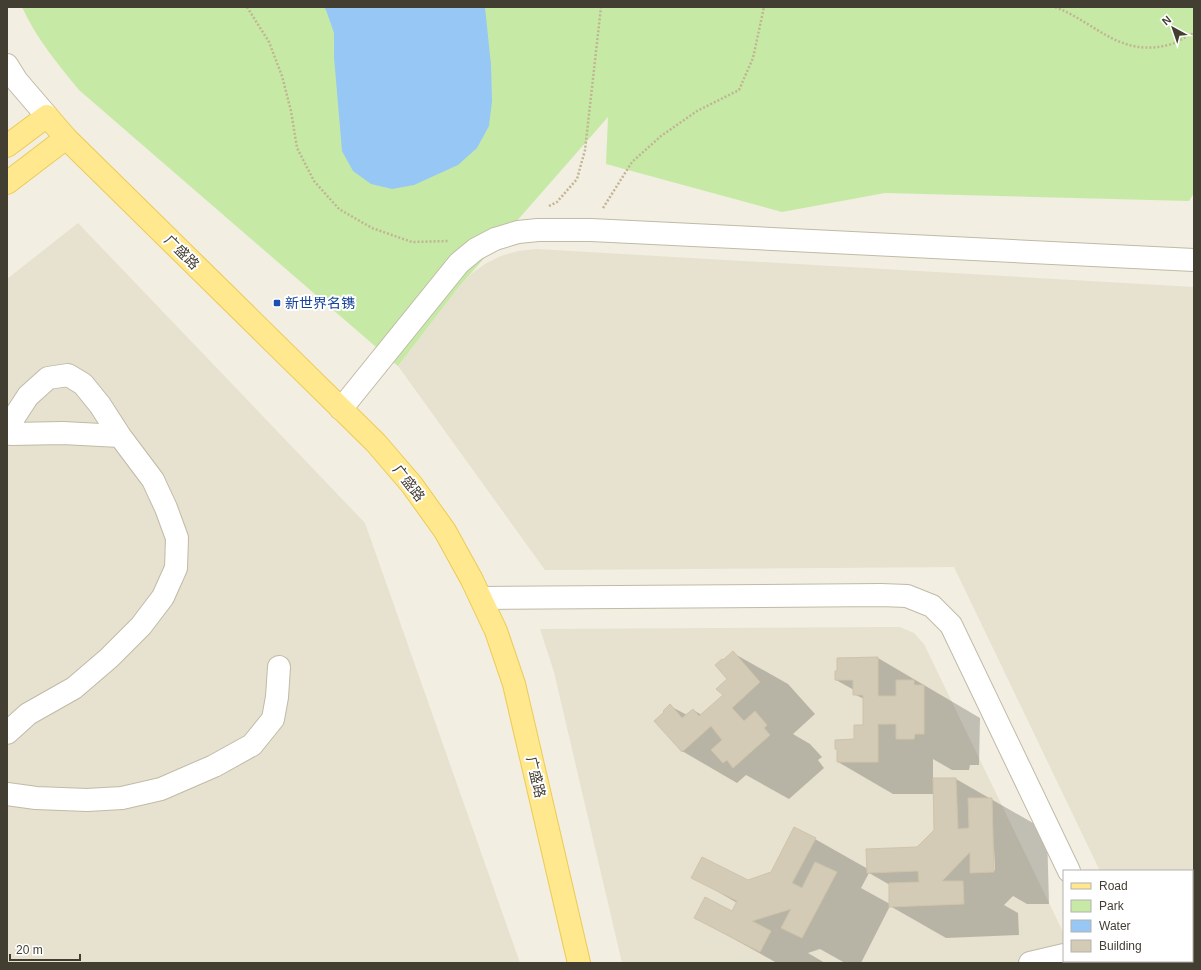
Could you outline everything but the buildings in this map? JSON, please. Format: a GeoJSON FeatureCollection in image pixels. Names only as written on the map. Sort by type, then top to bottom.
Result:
{"type":"FeatureCollection","features":[{"type":"Feature","properties":{"kind":"main road","name":"广盛路"},"geometry":{"type":"LineString","coordinates":[[47,116],[66,138],[376,443],[412,485],[444,531],[481,598],[496,631],[514,684],[579,963]]}},
{"type":"Feature","properties":{"kind":"main road"},"geometry":{"type":"LineString","coordinates":[[7,146],[47,116]]}},
{"type":"Feature","properties":{"kind":"main road"},"geometry":{"type":"LineString","coordinates":[[7,183],[66,138]]}},
{"type":"Feature","properties":{"kind":"street"},"geometry":{"type":"LineString","coordinates":[[7,65],[18,81],[47,116]]}},
{"type":"Feature","properties":{"kind":"street"},"geometry":{"type":"LineString","coordinates":[[341,409],[459,263],[476,249],[495,239],[518,232],[538,230],[591,230],[1194,260]]}},
{"type":"Feature","properties":{"kind":"street"},"geometry":{"type":"LineString","coordinates":[[7,733],[28,714],[74,688],[109,658],[141,626],[163,597],[176,568],[177,538],[166,508],[153,480],[120,436],[100,405],[83,384],[68,375],[48,378],[28,396],[11,422],[9,435],[63,433],[120,436]]}},
{"type":"Feature","properties":{"kind":"street"},"geometry":{"type":"LineString","coordinates":[[481,598],[881,595],[907,596],[932,606],[951,625],[1069,870]]}},
{"type":"Feature","properties":{"kind":"street"},"geometry":{"type":"LineString","coordinates":[[7,794],[58,799],[87,800],[122,798],[161,789],[214,766],[252,745],[273,719],[277,697],[279,667]]}},
{"type":"Feature","properties":{"kind":"street"},"geometry":{"type":"LineString","coordinates":[[1030,963],[1063,955]]}},
{"type":"Feature","properties":{"kind":"path"},"geometry":{"type":"LineString","coordinates":[[247,7],[269,42],[282,76],[291,111],[297,148],[314,181],[339,209],[372,228],[412,242],[454,241]]}},
{"type":"Feature","properties":{"kind":"path"},"geometry":{"type":"LineString","coordinates":[[543,209],[557,202],[577,179],[585,150],[601,7]]}},
{"type":"Feature","properties":{"kind":"path"},"geometry":{"type":"LineString","coordinates":[[591,230],[632,162],[661,136],[697,111],[738,90],[753,58],[764,7]]}},
{"type":"Feature","properties":{"kind":"path"},"geometry":{"type":"LineString","coordinates":[[1055,7],[1084,21],[1105,35],[1127,45],[1149,47],[1172,44],[1194,33]]}},
{"type":"Feature","properties":{"kind":"shaded area"},"geometry":{"type":"Polygon","coordinates":[[[78,223],[365,523],[520,963],[7,963],[7,279],[78,223]]]}},
{"type":"Feature","properties":{"kind":"shaded area"},"geometry":{"type":"Polygon","coordinates":[[[536,249],[1194,287],[1194,894],[1193,870],[1100,870],[954,567],[545,570],[398,366],[458,288],[471,274],[485,264],[501,256],[518,251],[536,249]]]}},
{"type":"Feature","properties":{"kind":"shaded area"},"geometry":{"type":"Polygon","coordinates":[[[900,627],[914,633],[924,644],[1063,932],[1063,962],[1077,963],[622,963],[554,672],[540,629],[900,627]]]}},
{"type":"Feature","properties":{"kind":"green space"},"geometry":{"type":"Polygon","coordinates":[[[22,7],[1194,7],[1194,193],[1189,201],[885,193],[782,212],[606,164],[608,117],[458,288],[398,366],[79,90],[40,40],[22,7]]]}},
{"type":"Feature","properties":{"kind":"water"},"geometry":{"type":"Polygon","coordinates":[[[324,7],[485,7],[491,65],[492,101],[489,126],[477,148],[458,165],[414,185],[392,189],[371,184],[353,171],[342,151],[334,57],[334,33],[324,7]]]}},
{"type":"Feature","properties":{"kind":"place","name":"新世界名镌"},"geometry":{"type":"Point","coordinates":[277,303]}}]}
